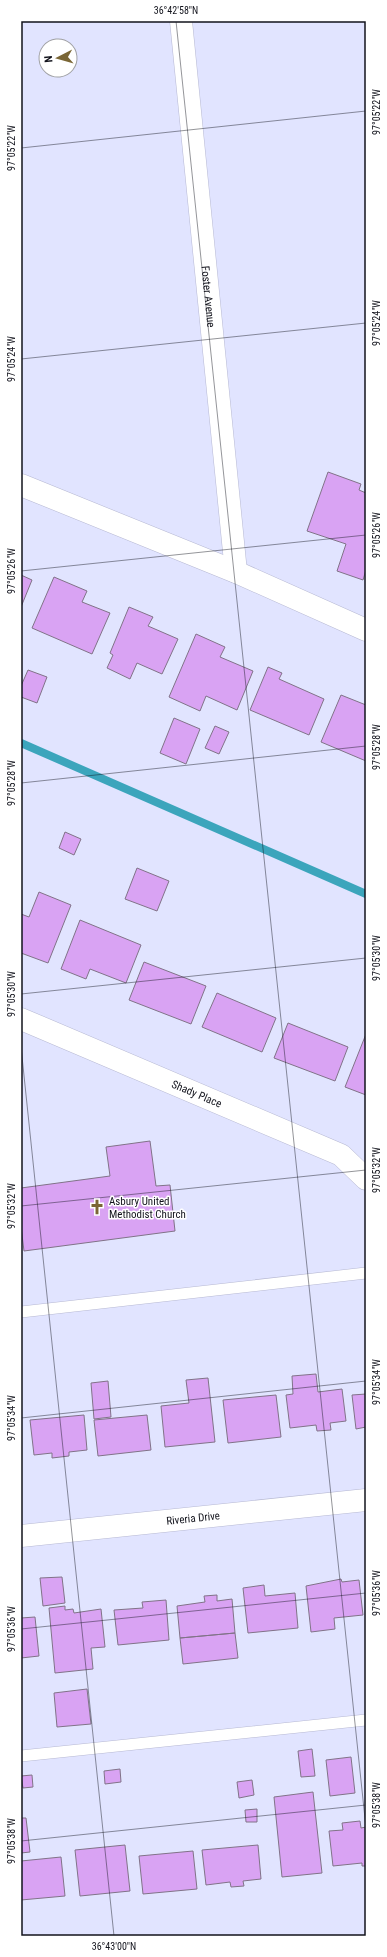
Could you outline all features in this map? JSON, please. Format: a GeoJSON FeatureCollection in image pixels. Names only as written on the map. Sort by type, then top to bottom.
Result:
{"type":"FeatureCollection","features":[{"type":"Feature","properties":{"kind":"street","name":"Foster Avenue"},"geometry":{"type":"LineString","coordinates":[[181,21],[236,572]]}},
{"type":"Feature","properties":{"kind":"street"},"geometry":{"type":"LineString","coordinates":[[21,485],[236,572],[366,630]]}},
{"type":"Feature","properties":{"kind":"street","name":"Shady Place"},"geometry":{"type":"LineString","coordinates":[[21,1020],[341,1155],[366,1179]]}},
{"type":"Feature","properties":{"kind":"street","name":"Riveria Drive"},"geometry":{"type":"LineString","coordinates":[[21,1536],[366,1500]]}},
{"type":"Feature","properties":{"kind":"lane"},"geometry":{"type":"LineString","coordinates":[[21,1312],[366,1273]]}},
{"type":"Feature","properties":{"kind":"lane"},"geometry":{"type":"LineString","coordinates":[[21,1756],[366,1720]]}},
{"type":"Feature","properties":{"kind":"building"},"geometry":{"type":"Polygon","coordinates":[[[328,472],[361,484],[359,490],[366,493],[366,570],[363,580],[337,571],[346,544],[307,531],[328,472]]]}},
{"type":"Feature","properties":{"kind":"building"},"geometry":{"type":"Polygon","coordinates":[[[21,575],[32,580],[21,607],[21,575]]]}},
{"type":"Feature","properties":{"kind":"building"},"geometry":{"type":"Polygon","coordinates":[[[54,577],[87,591],[82,602],[110,613],[92,654],[32,628],[54,577]]]}},
{"type":"Feature","properties":{"kind":"building"},"geometry":{"type":"Polygon","coordinates":[[[129,607],[153,617],[148,626],[178,639],[162,674],[137,663],[130,679],[107,668],[113,655],[110,653],[129,607]]]}},
{"type":"Feature","properties":{"kind":"building"},"geometry":{"type":"Polygon","coordinates":[[[196,634],[225,647],[220,657],[253,671],[237,710],[206,696],[200,711],[169,697],[196,634]]]}},
{"type":"Feature","properties":{"kind":"building"},"geometry":{"type":"Polygon","coordinates":[[[268,667],[282,673],[279,679],[324,699],[309,735],[250,710],[268,667]]]}},
{"type":"Feature","properties":{"kind":"building"},"geometry":{"type":"Polygon","coordinates":[[[28,670],[47,677],[37,703],[21,697],[21,686],[28,670]]]}},
{"type":"Feature","properties":{"kind":"building"},"geometry":{"type":"Polygon","coordinates":[[[341,695],[366,705],[366,761],[321,742],[341,695]]]}},
{"type":"Feature","properties":{"kind":"building"},"geometry":{"type":"Polygon","coordinates":[[[174,718],[200,729],[186,764],[160,753],[174,718]]]}},
{"type":"Feature","properties":{"kind":"building"},"geometry":{"type":"Polygon","coordinates":[[[215,726],[229,732],[219,754],[205,748],[215,726]]]}},
{"type":"Feature","properties":{"kind":"building"},"geometry":{"type":"Polygon","coordinates":[[[65,832],[81,839],[74,855],[59,848],[65,832]]]}},
{"type":"Feature","properties":{"kind":"building"},"geometry":{"type":"Polygon","coordinates":[[[137,868],[169,881],[157,911],[125,899],[137,868]]]}},
{"type":"Feature","properties":{"kind":"building"},"geometry":{"type":"Polygon","coordinates":[[[39,892],[71,905],[48,963],[21,953],[21,914],[29,917],[39,892]]]}},
{"type":"Feature","properties":{"kind":"building"},"geometry":{"type":"Polygon","coordinates":[[[80,920],[141,945],[126,983],[90,969],[86,979],[61,969],[80,920]]]}},
{"type":"Feature","properties":{"kind":"building"},"geometry":{"type":"Polygon","coordinates":[[[144,962],[206,986],[191,1024],[129,1000],[144,962]]]}},
{"type":"Feature","properties":{"kind":"building"},"geometry":{"type":"Polygon","coordinates":[[[217,993],[276,1018],[262,1052],[202,1027],[217,993]]]}},
{"type":"Feature","properties":{"kind":"building"},"geometry":{"type":"Polygon","coordinates":[[[288,1023],[348,1047],[335,1081],[274,1058],[288,1023]]]}},
{"type":"Feature","properties":{"kind":"building"},"geometry":{"type":"Polygon","coordinates":[[[366,1034],[366,1095],[345,1087],[366,1034]]]}},
{"type":"Feature","properties":{"kind":"building","name":"Asbury United Methodist Church"},"geometry":{"type":"Polygon","coordinates":[[[150,1141],[156,1186],[170,1185],[175,1231],[24,1251],[21,1227],[21,1188],[110,1176],[106,1147],[150,1141]]]}},
{"type":"Feature","properties":{"kind":"building"},"geometry":{"type":"Polygon","coordinates":[[[316,1374],[318,1392],[342,1389],[346,1421],[330,1423],[331,1430],[317,1431],[316,1425],[290,1428],[286,1395],[293,1394],[292,1376],[316,1374]]]}},
{"type":"Feature","properties":{"kind":"building"},"geometry":{"type":"Polygon","coordinates":[[[208,1378],[215,1442],[165,1447],[161,1406],[189,1403],[186,1380],[208,1378]]]}},
{"type":"Feature","properties":{"kind":"building"},"geometry":{"type":"Polygon","coordinates":[[[108,1381],[111,1417],[94,1419],[91,1383],[108,1381]]]}},
{"type":"Feature","properties":{"kind":"building"},"geometry":{"type":"Polygon","coordinates":[[[366,1394],[366,1427],[356,1429],[352,1395],[366,1394]]]}},
{"type":"Feature","properties":{"kind":"building"},"geometry":{"type":"Polygon","coordinates":[[[276,1395],[281,1437],[228,1443],[223,1400],[276,1395]]]}},
{"type":"Feature","properties":{"kind":"building"},"geometry":{"type":"Polygon","coordinates":[[[84,1415],[87,1450],[69,1452],[69,1456],[52,1458],[52,1453],[34,1455],[30,1420],[84,1415]]]}},
{"type":"Feature","properties":{"kind":"building"},"geometry":{"type":"Polygon","coordinates":[[[147,1415],[151,1450],[98,1456],[94,1420],[147,1415]]]}},
{"type":"Feature","properties":{"kind":"building"},"geometry":{"type":"Polygon","coordinates":[[[62,1577],[65,1603],[43,1606],[40,1578],[62,1577]]]}},
{"type":"Feature","properties":{"kind":"building"},"geometry":{"type":"Polygon","coordinates":[[[341,1579],[342,1582],[359,1580],[363,1615],[334,1618],[335,1629],[311,1632],[306,1586],[341,1579]]]}},
{"type":"Feature","properties":{"kind":"building"},"geometry":{"type":"Polygon","coordinates":[[[264,1585],[265,1596],[295,1593],[298,1628],[248,1633],[243,1588],[264,1585]]]}},
{"type":"Feature","properties":{"kind":"building"},"geometry":{"type":"Polygon","coordinates":[[[217,1595],[217,1601],[232,1599],[235,1633],[180,1638],[177,1606],[205,1602],[204,1596],[217,1595]]]}},
{"type":"Feature","properties":{"kind":"building"},"geometry":{"type":"Polygon","coordinates":[[[166,1600],[169,1640],[118,1645],[114,1610],[143,1608],[142,1602],[166,1600]]]}},
{"type":"Feature","properties":{"kind":"building"},"geometry":{"type":"Polygon","coordinates":[[[65,1606],[65,1610],[73,1609],[74,1613],[101,1609],[105,1647],[91,1648],[93,1669],[55,1673],[49,1608],[65,1606]]]}},
{"type":"Feature","properties":{"kind":"building"},"geometry":{"type":"Polygon","coordinates":[[[35,1617],[39,1656],[21,1658],[21,1618],[35,1617]]]}},
{"type":"Feature","properties":{"kind":"building"},"geometry":{"type":"Polygon","coordinates":[[[235,1633],[238,1658],[183,1664],[180,1638],[235,1633]]]}},
{"type":"Feature","properties":{"kind":"building"},"geometry":{"type":"Polygon","coordinates":[[[87,1689],[91,1724],[57,1727],[54,1693],[87,1689]]]}},
{"type":"Feature","properties":{"kind":"building"},"geometry":{"type":"Polygon","coordinates":[[[312,1749],[315,1776],[301,1777],[298,1751],[312,1749]]]}},
{"type":"Feature","properties":{"kind":"building"},"geometry":{"type":"Polygon","coordinates":[[[351,1757],[355,1793],[330,1796],[326,1760],[351,1757]]]}},
{"type":"Feature","properties":{"kind":"building"},"geometry":{"type":"Polygon","coordinates":[[[120,1769],[121,1782],[105,1784],[104,1771],[120,1769]]]}},
{"type":"Feature","properties":{"kind":"building"},"geometry":{"type":"Polygon","coordinates":[[[32,1775],[33,1787],[23,1788],[21,1776],[32,1775]]]}},
{"type":"Feature","properties":{"kind":"building"},"geometry":{"type":"Polygon","coordinates":[[[252,1780],[254,1795],[239,1798],[237,1782],[252,1780]]]}},
{"type":"Feature","properties":{"kind":"building"},"geometry":{"type":"Polygon","coordinates":[[[313,1792],[322,1873],[282,1877],[274,1797],[313,1792]]]}},
{"type":"Feature","properties":{"kind":"building"},"geometry":{"type":"Polygon","coordinates":[[[257,1809],[257,1822],[246,1822],[245,1810],[257,1809]]]}},
{"type":"Feature","properties":{"kind":"building"},"geometry":{"type":"Polygon","coordinates":[[[21,1818],[26,1818],[30,1852],[21,1853],[21,1818]]]}},
{"type":"Feature","properties":{"kind":"building"},"geometry":{"type":"Polygon","coordinates":[[[360,1821],[361,1828],[366,1827],[366,1866],[362,1866],[362,1863],[333,1866],[329,1831],[343,1830],[342,1823],[360,1821]]]}},
{"type":"Feature","properties":{"kind":"building"},"geometry":{"type":"Polygon","coordinates":[[[125,1845],[130,1891],[80,1896],[75,1850],[125,1845]]]}},
{"type":"Feature","properties":{"kind":"building"},"geometry":{"type":"Polygon","coordinates":[[[258,1845],[261,1879],[243,1881],[244,1886],[231,1887],[230,1882],[206,1885],[202,1850],[258,1845]]]}},
{"type":"Feature","properties":{"kind":"building"},"geometry":{"type":"Polygon","coordinates":[[[193,1851],[197,1889],[143,1894],[139,1856],[193,1851]]]}},
{"type":"Feature","properties":{"kind":"building"},"geometry":{"type":"Polygon","coordinates":[[[61,1857],[65,1896],[21,1900],[21,1861],[61,1857]]]}},
{"type":"Feature","properties":{"kind":"waterway"},"geometry":{"type":"LineString","coordinates":[[21,743],[366,894]]}},
{"type":"Feature","properties":{"kind":"place","name":"Asbury United Methodist Church"},"geometry":{"type":"Point","coordinates":[97,1207]}}]}
